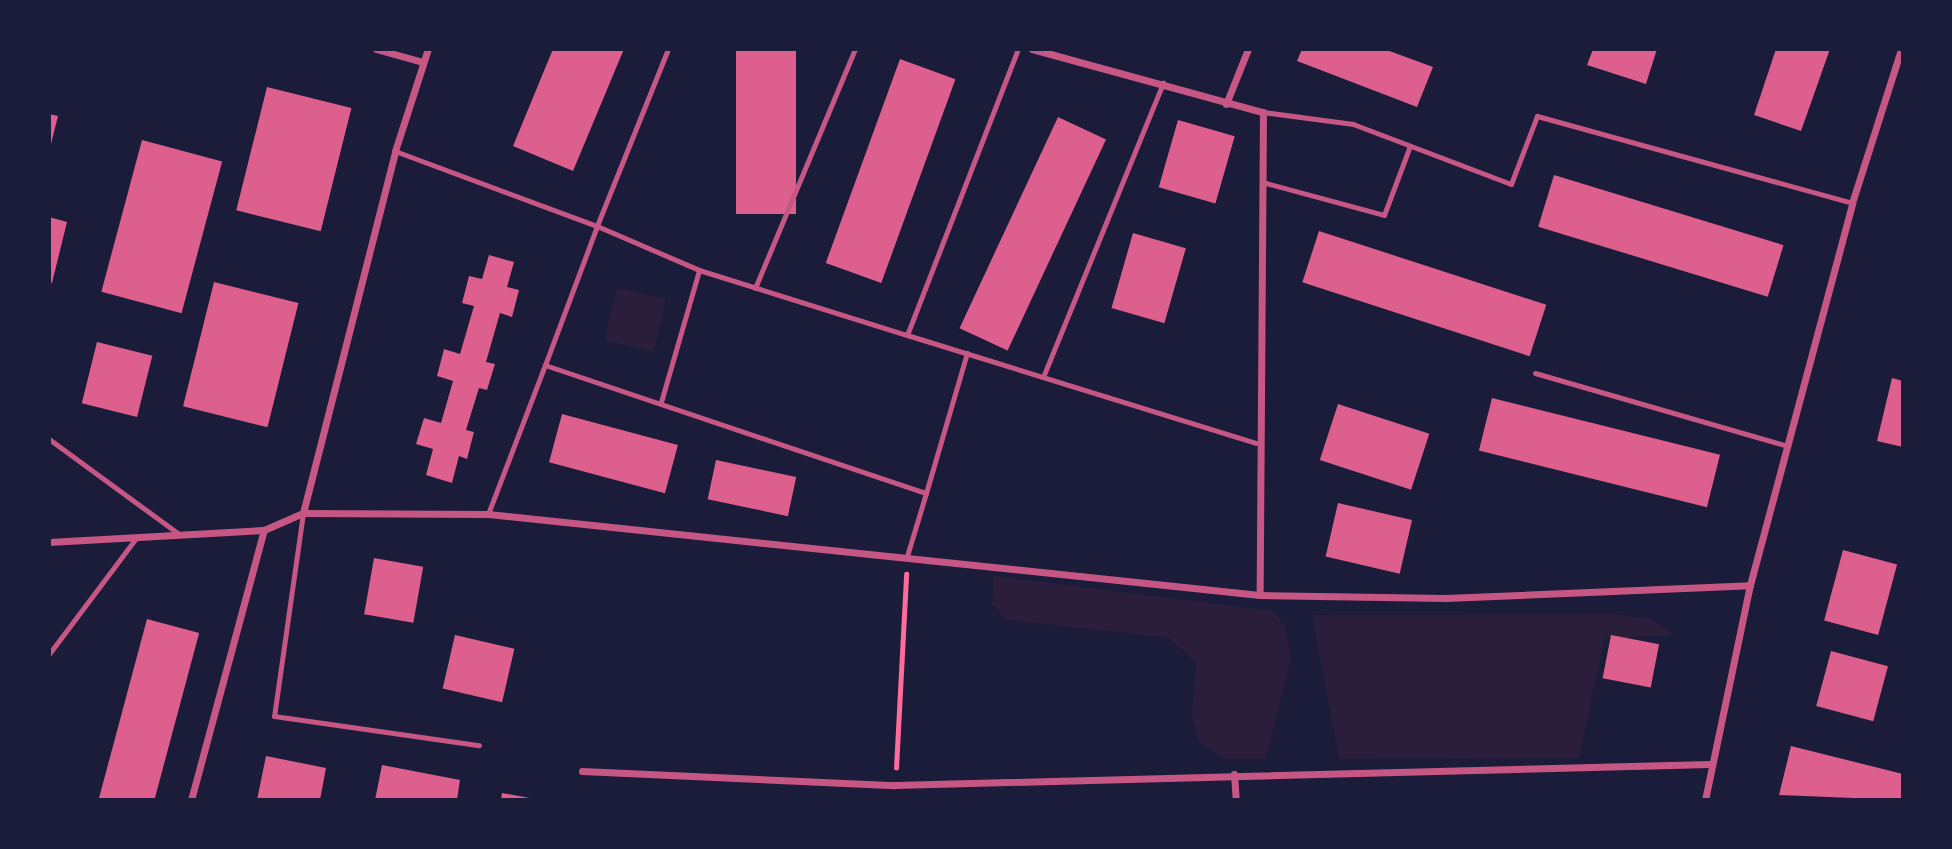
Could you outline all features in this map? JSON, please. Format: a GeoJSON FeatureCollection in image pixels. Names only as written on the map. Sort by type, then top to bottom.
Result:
{"type":"FeatureCollection","features":[{"type":"Feature","properties":{"kind":"street"},"geometry":{"type":"LineString","coordinates":[[376,49],[423,62]]}},
{"type":"Feature","properties":{"kind":"street"},"geometry":{"type":"LineString","coordinates":[[303,513],[395,151],[428,49]]}},
{"type":"Feature","properties":{"kind":"street"},"geometry":{"type":"LineString","coordinates":[[1032,49],[1263,112],[1256,443],[1260,594]]}},
{"type":"Feature","properties":{"kind":"street"},"geometry":{"type":"LineString","coordinates":[[1226,104],[1248,49]]}},
{"type":"Feature","properties":{"kind":"street"},"geometry":{"type":"LineString","coordinates":[[1705,800],[1710,764],[1751,585],[1787,446],[1853,203],[1901,49]]}},
{"type":"Feature","properties":{"kind":"street"},"geometry":{"type":"LineString","coordinates":[[49,542],[264,530],[303,513],[488,514],[1260,594],[1446,598],[1751,585]]}},
{"type":"Feature","properties":{"kind":"street"},"geometry":{"type":"LineString","coordinates":[[191,800],[264,530]]}},
{"type":"Feature","properties":{"kind":"street"},"geometry":{"type":"LineString","coordinates":[[582,771],[895,785],[1234,774],[1710,764]]}},
{"type":"Feature","properties":{"kind":"street"},"geometry":{"type":"LineString","coordinates":[[1234,774],[1236,800]]}},
{"type":"Feature","properties":{"kind":"lane"},"geometry":{"type":"LineString","coordinates":[[488,514],[597,226],[668,49]]}},
{"type":"Feature","properties":{"kind":"lane"},"geometry":{"type":"LineString","coordinates":[[755,288],[855,49]]}},
{"type":"Feature","properties":{"kind":"lane"},"geometry":{"type":"LineString","coordinates":[[908,335],[1018,49]]}},
{"type":"Feature","properties":{"kind":"lane"},"geometry":{"type":"LineString","coordinates":[[1043,377],[1163,83]]}},
{"type":"Feature","properties":{"kind":"lane"},"geometry":{"type":"LineString","coordinates":[[1263,112],[1353,124],[1511,184],[1538,116],[1853,203]]}},
{"type":"Feature","properties":{"kind":"lane"},"geometry":{"type":"LineString","coordinates":[[1262,181],[1384,215],[1410,146]]}},
{"type":"Feature","properties":{"kind":"lane"},"geometry":{"type":"LineString","coordinates":[[395,151],[597,226],[699,270],[1256,443]]}},
{"type":"Feature","properties":{"kind":"lane"},"geometry":{"type":"LineString","coordinates":[[661,402],[699,270]]}},
{"type":"Feature","properties":{"kind":"lane"},"geometry":{"type":"LineString","coordinates":[[907,556],[967,353]]}},
{"type":"Feature","properties":{"kind":"lane"},"geometry":{"type":"LineString","coordinates":[[545,365],[661,402],[926,494]]}},
{"type":"Feature","properties":{"kind":"lane"},"geometry":{"type":"LineString","coordinates":[[1535,373],[1787,446]]}},
{"type":"Feature","properties":{"kind":"lane"},"geometry":{"type":"LineString","coordinates":[[49,439],[182,536]]}},
{"type":"Feature","properties":{"kind":"lane"},"geometry":{"type":"LineString","coordinates":[[303,513],[274,716],[479,745]]}},
{"type":"Feature","properties":{"kind":"lane"},"geometry":{"type":"LineString","coordinates":[[49,654],[136,538]]}},
{"type":"Feature","properties":{"kind":"path"},"geometry":{"type":"LineString","coordinates":[[895,785],[907,556]]}},
{"type":"Feature","properties":{"kind":"shaded area"},"geometry":{"type":"Polygon","coordinates":[[[617,288],[666,299],[654,352],[605,341],[617,288]]]}},
{"type":"Feature","properties":{"kind":"shaded area"},"geometry":{"type":"Polygon","coordinates":[[[994,576],[1274,611],[1285,626],[1291,659],[1266,759],[1224,759],[1199,742],[1192,714],[1196,662],[1169,638],[1007,620],[992,604],[994,576]]]}},
{"type":"Feature","properties":{"kind":"shaded area"},"geometry":{"type":"Polygon","coordinates":[[[1614,614],[1650,618],[1674,635],[1604,639],[1579,758],[1339,759],[1312,615],[1614,614]]]}},
{"type":"Feature","properties":{"kind":"building"},"geometry":{"type":"Polygon","coordinates":[[[553,49],[624,49],[573,171],[513,146],[553,49]]]}},
{"type":"Feature","properties":{"kind":"building"},"geometry":{"type":"Polygon","coordinates":[[[736,49],[796,49],[796,214],[736,214],[736,49]]]}},
{"type":"Feature","properties":{"kind":"building"},"geometry":{"type":"Polygon","coordinates":[[[1302,49],[1384,49],[1433,67],[1417,107],[1297,61],[1302,49]]]}},
{"type":"Feature","properties":{"kind":"building"},"geometry":{"type":"Polygon","coordinates":[[[1593,49],[1657,49],[1646,84],[1587,65],[1593,49]]]}},
{"type":"Feature","properties":{"kind":"building"},"geometry":{"type":"Polygon","coordinates":[[[1776,49],[1830,49],[1801,131],[1754,115],[1776,49]]]}},
{"type":"Feature","properties":{"kind":"building"},"geometry":{"type":"Polygon","coordinates":[[[900,59],[955,79],[881,283],[826,263],[900,59]]]}},
{"type":"Feature","properties":{"kind":"building"},"geometry":{"type":"Polygon","coordinates":[[[267,87],[351,108],[321,231],[236,210],[267,87]]]}},
{"type":"Feature","properties":{"kind":"building"},"geometry":{"type":"Polygon","coordinates":[[[49,114],[58,116],[50,148],[49,147],[49,114]]]}},
{"type":"Feature","properties":{"kind":"building"},"geometry":{"type":"Polygon","coordinates":[[[1058,117],[1106,139],[1008,351],[960,328],[1058,117]]]}},
{"type":"Feature","properties":{"kind":"building"},"geometry":{"type":"Polygon","coordinates":[[[1178,120],[1235,136],[1215,204],[1159,187],[1178,120]]]}},
{"type":"Feature","properties":{"kind":"building"},"geometry":{"type":"Polygon","coordinates":[[[142,140],[222,161],[182,313],[101,292],[142,140]]]}},
{"type":"Feature","properties":{"kind":"building"},"geometry":{"type":"Polygon","coordinates":[[[1554,175],[1784,245],[1768,297],[1538,227],[1554,175]]]}},
{"type":"Feature","properties":{"kind":"building"},"geometry":{"type":"Polygon","coordinates":[[[49,217],[67,222],[52,283],[49,282],[49,217]]]}},
{"type":"Feature","properties":{"kind":"building"},"geometry":{"type":"Polygon","coordinates":[[[1319,231],[1546,305],[1530,356],[1302,282],[1319,231]]]}},
{"type":"Feature","properties":{"kind":"building"},"geometry":{"type":"Polygon","coordinates":[[[1133,233],[1186,248],[1164,323],[1112,308],[1133,233]]]}},
{"type":"Feature","properties":{"kind":"building"},"geometry":{"type":"Polygon","coordinates":[[[489,255],[514,262],[507,287],[519,290],[512,317],[500,313],[486,362],[495,364],[487,390],[479,388],[466,430],[474,432],[467,459],[459,456],[452,483],[426,475],[433,449],[416,444],[424,418],[441,423],[453,381],[437,376],[444,349],[460,354],[474,306],[462,303],[469,276],[482,279],[489,255]]]}},
{"type":"Feature","properties":{"kind":"building"},"geometry":{"type":"Polygon","coordinates":[[[214,282],[298,303],[267,427],[183,406],[214,282]]]}},
{"type":"Feature","properties":{"kind":"building"},"geometry":{"type":"Polygon","coordinates":[[[97,342],[152,356],[137,417],[82,403],[97,342]]]}},
{"type":"Feature","properties":{"kind":"building"},"geometry":{"type":"Polygon","coordinates":[[[1892,378],[1903,381],[1903,447],[1877,441],[1892,378]]]}},
{"type":"Feature","properties":{"kind":"building"},"geometry":{"type":"Polygon","coordinates":[[[1492,398],[1720,455],[1707,507],[1479,450],[1492,398]]]}},
{"type":"Feature","properties":{"kind":"building"},"geometry":{"type":"Polygon","coordinates":[[[1338,404],[1429,434],[1411,490],[1320,460],[1338,404]]]}},
{"type":"Feature","properties":{"kind":"building"},"geometry":{"type":"Polygon","coordinates":[[[562,414],[678,445],[665,493],[549,462],[562,414]]]}},
{"type":"Feature","properties":{"kind":"building"},"geometry":{"type":"Polygon","coordinates":[[[716,460],[796,477],[788,516],[708,499],[716,460]]]}},
{"type":"Feature","properties":{"kind":"building"},"geometry":{"type":"Polygon","coordinates":[[[1338,503],[1412,520],[1400,574],[1326,557],[1338,503]]]}},
{"type":"Feature","properties":{"kind":"building"},"geometry":{"type":"Polygon","coordinates":[[[1843,550],[1897,564],[1878,635],[1824,621],[1843,550]]]}},
{"type":"Feature","properties":{"kind":"building"},"geometry":{"type":"Polygon","coordinates":[[[374,558],[423,567],[413,623],[364,614],[374,558]]]}},
{"type":"Feature","properties":{"kind":"building"},"geometry":{"type":"Polygon","coordinates":[[[147,619],[199,633],[154,800],[99,800],[147,619]]]}},
{"type":"Feature","properties":{"kind":"building"},"geometry":{"type":"Polygon","coordinates":[[[455,635],[514,649],[502,702],[443,689],[455,635]]]}},
{"type":"Feature","properties":{"kind":"building"},"geometry":{"type":"Polygon","coordinates":[[[1611,635],[1659,644],[1651,688],[1603,678],[1611,635]]]}},
{"type":"Feature","properties":{"kind":"building"},"geometry":{"type":"Polygon","coordinates":[[[1831,651],[1888,666],[1873,721],[1816,706],[1831,651]]]}},
{"type":"Feature","properties":{"kind":"building"},"geometry":{"type":"Polygon","coordinates":[[[1791,746],[1903,774],[1903,800],[1779,795],[1791,746]]]}},
{"type":"Feature","properties":{"kind":"building"},"geometry":{"type":"Polygon","coordinates":[[[266,756],[326,768],[320,800],[257,800],[266,756]]]}},
{"type":"Feature","properties":{"kind":"building"},"geometry":{"type":"Polygon","coordinates":[[[382,765],[460,780],[457,800],[375,800],[382,765]]]}},
{"type":"Feature","properties":{"kind":"building"},"geometry":{"type":"Polygon","coordinates":[[[502,793],[535,799],[535,800],[501,800],[502,793]]]}}]}
